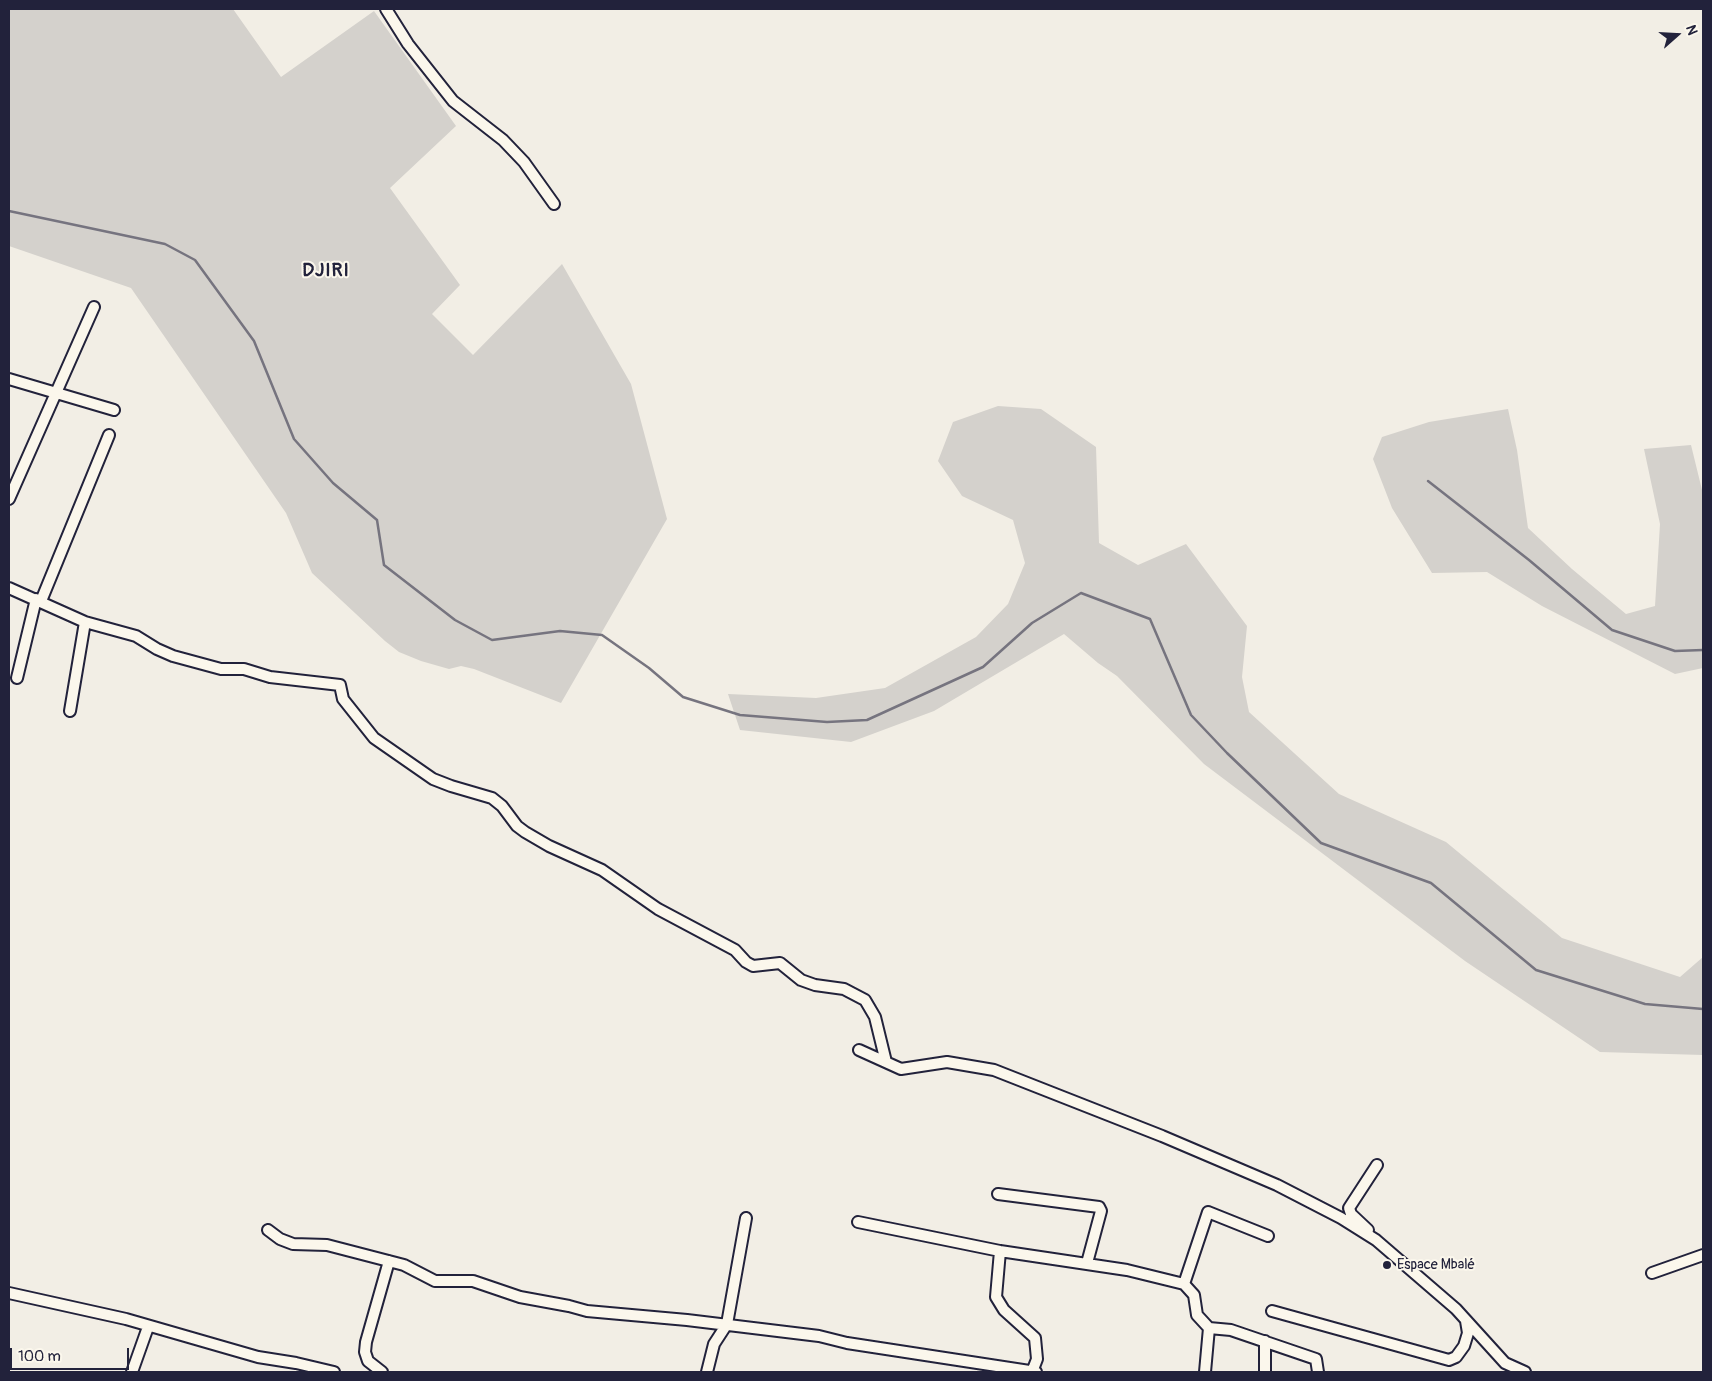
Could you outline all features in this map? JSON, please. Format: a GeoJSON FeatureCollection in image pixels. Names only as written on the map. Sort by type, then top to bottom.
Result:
{"type":"FeatureCollection","features":[{"type":"Feature","properties":{"kind":"street"},"geometry":{"type":"LineString","coordinates":[[386,9],[408,44],[453,101],[503,140],[528,168],[554,204]]}},
{"type":"Feature","properties":{"kind":"street"},"geometry":{"type":"LineString","coordinates":[[9,499],[94,307]]}},
{"type":"Feature","properties":{"kind":"street"},"geometry":{"type":"LineString","coordinates":[[9,379],[114,410]]}},
{"type":"Feature","properties":{"kind":"street"},"geometry":{"type":"LineString","coordinates":[[17,678],[38,600],[109,435]]}},
{"type":"Feature","properties":{"kind":"street"},"geometry":{"type":"LineString","coordinates":[[9,588],[86,622],[136,636],[157,649],[174,656],[220,668],[244,669],[270,677],[340,685],[342,699],[374,738],[433,779],[492,798],[502,806],[517,826],[525,832],[549,846],[602,870],[658,909],[735,950],[746,962],[754,966],[780,963],[801,980],[815,985],[844,989],[865,1000],[875,1017],[886,1062]]}},
{"type":"Feature","properties":{"kind":"street"},"geometry":{"type":"LineString","coordinates":[[70,711],[86,622]]}},
{"type":"Feature","properties":{"kind":"street"},"geometry":{"type":"LineString","coordinates":[[859,1050],[902,1069],[936,1063],[955,1063],[994,1070],[1011,1076],[1162,1136],[1277,1185],[1341,1218],[1376,1240]]}},
{"type":"Feature","properties":{"kind":"street"},"geometry":{"type":"LineString","coordinates":[[1377,1165],[1349,1211],[1376,1240],[1466,1320],[1505,1363],[1524,1372]]}},
{"type":"Feature","properties":{"kind":"street"},"geometry":{"type":"LineString","coordinates":[[998,1194],[1099,1207],[1101,1210],[1087,1263]]}},
{"type":"Feature","properties":{"kind":"street"},"geometry":{"type":"LineString","coordinates":[[1184,1284],[1208,1212],[1268,1236]]}},
{"type":"Feature","properties":{"kind":"street"},"geometry":{"type":"LineString","coordinates":[[707,1372],[714,1344],[726,1324],[746,1218]]}},
{"type":"Feature","properties":{"kind":"street"},"geometry":{"type":"LineString","coordinates":[[858,1222],[1000,1251],[1127,1270],[1184,1284],[1194,1295],[1197,1315],[1209,1328],[1231,1330],[1316,1359],[1318,1372]]}},
{"type":"Feature","properties":{"kind":"street"},"geometry":{"type":"LineString","coordinates":[[268,1230],[280,1239],[293,1244],[327,1245],[389,1261],[418,1271],[435,1281],[474,1281],[520,1297],[587,1311],[726,1324],[819,1336],[847,1343],[1034,1372],[1037,1359],[1035,1338],[1004,1310],[996,1298],[1000,1251]]}},
{"type":"Feature","properties":{"kind":"street"},"geometry":{"type":"LineString","coordinates":[[1652,1273],[1703,1255]]}},
{"type":"Feature","properties":{"kind":"street"},"geometry":{"type":"LineString","coordinates":[[382,1372],[368,1361],[365,1347],[389,1261]]}},
{"type":"Feature","properties":{"kind":"street"},"geometry":{"type":"LineString","coordinates":[[9,1293],[80,1308],[258,1357],[334,1372]]}},
{"type":"Feature","properties":{"kind":"street"},"geometry":{"type":"LineString","coordinates":[[1272,1311],[1448,1360],[1456,1357],[1464,1346],[1468,1333],[1466,1320]]}},
{"type":"Feature","properties":{"kind":"street"},"geometry":{"type":"LineString","coordinates":[[132,1372],[148,1327]]}},
{"type":"Feature","properties":{"kind":"street"},"geometry":{"type":"LineString","coordinates":[[1205,1372],[1209,1328]]}},
{"type":"Feature","properties":{"kind":"street"},"geometry":{"type":"LineString","coordinates":[[1265,1341],[1265,1372]]}},
{"type":"Feature","properties":{"kind":"shaded area"},"geometry":{"type":"Polygon","coordinates":[[[9,9],[233,9],[281,77],[374,11],[456,126],[390,188],[460,285],[432,314],[473,355],[562,264],[631,384],[667,519],[561,703],[474,669],[461,666],[449,669],[421,661],[399,652],[385,641],[312,573],[286,513],[131,288],[9,246],[9,9]]]}},
{"type":"Feature","properties":{"kind":"shaded area"},"geometry":{"type":"Polygon","coordinates":[[[998,406],[1041,409],[1096,447],[1099,543],[1138,565],[1186,544],[1247,626],[1242,677],[1249,712],[1339,794],[1446,842],[1562,938],[1680,977],[1703,957],[1703,1055],[1600,1052],[1465,961],[1204,764],[1117,676],[1098,663],[1064,634],[934,711],[851,742],[740,730],[728,694],[816,698],[885,688],[976,637],[1008,604],[1025,563],[1013,520],[962,496],[938,461],[953,422],[998,406]]]}},
{"type":"Feature","properties":{"kind":"shaded area"},"geometry":{"type":"Polygon","coordinates":[[[1508,409],[1517,450],[1528,528],[1572,569],[1626,614],[1655,606],[1660,524],[1644,449],[1691,445],[1703,494],[1703,668],[1675,674],[1542,606],[1487,572],[1432,573],[1392,508],[1373,459],[1382,437],[1429,422],[1508,409]]]}},
{"type":"Feature","properties":{"kind":"waterway"},"geometry":{"type":"LineString","coordinates":[[9,211],[165,244],[195,260],[254,341],[294,439],[333,483],[377,520],[384,565],[455,620],[492,640],[560,631],[602,635],[649,668],[683,697],[740,715],[827,722],[867,720],[983,667],[1032,623],[1081,593],[1150,619],[1191,715],[1227,753],[1321,843],[1431,883],[1536,970],[1645,1004],[1703,1009]]}},
{"type":"Feature","properties":{"kind":"waterway"},"geometry":{"type":"LineString","coordinates":[[1428,481],[1529,560],[1612,630],[1675,651],[1703,650]]}},
{"type":"Feature","properties":{"kind":"place","name":"Espace Mbalé"},"geometry":{"type":"Point","coordinates":[1387,1265]}},
{"type":"Feature","properties":{"kind":"district","name":"DJIRI"},"geometry":{"type":"Point","coordinates":[326,271]}}]}
